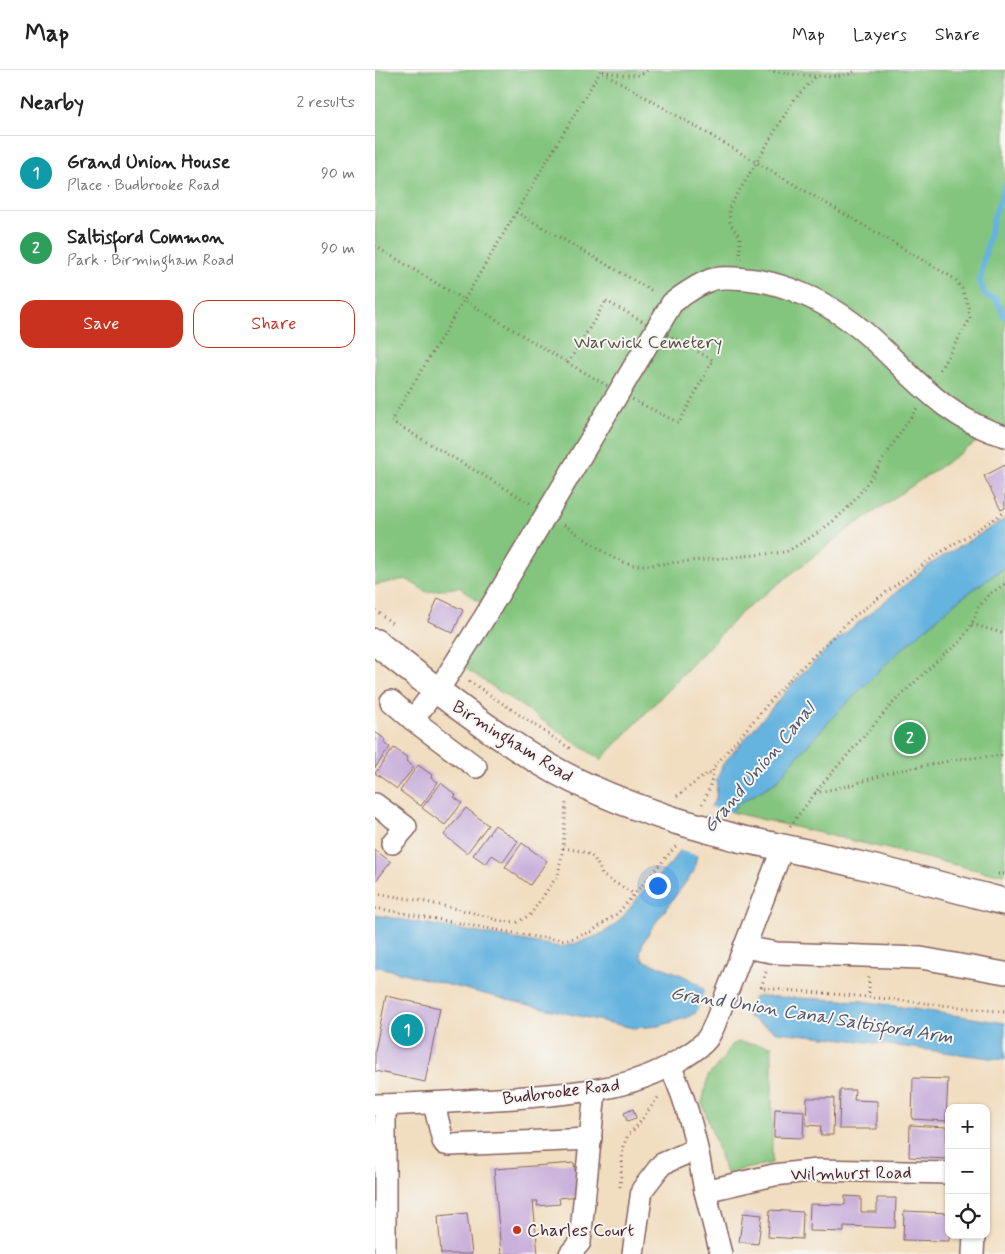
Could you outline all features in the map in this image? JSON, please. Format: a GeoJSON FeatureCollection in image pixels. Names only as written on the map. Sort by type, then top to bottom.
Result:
{"type":"FeatureCollection","features":[{"type":"Feature","properties":{"kind":"main road","name":"Birmingham Road"},"geometry":{"type":"LineString","coordinates":[[375,642],[436,691],[508,742],[545,765],[671,825],[780,846],[1005,902]]}},
{"type":"Feature","properties":{"kind":"main road","name":"Birmingham Road"},"geometry":{"type":"LineString","coordinates":[[897,874],[1005,885]]}},
{"type":"Feature","properties":{"kind":"street"},"geometry":{"type":"LineString","coordinates":[[413,720],[452,670],[672,303],[710,280],[752,279],[805,294],[830,308],[871,338],[927,392],[952,411],[978,428],[1005,436]]}},
{"type":"Feature","properties":{"kind":"street"},"geometry":{"type":"LineString","coordinates":[[391,701],[413,720],[476,767]]}},
{"type":"Feature","properties":{"kind":"street"},"geometry":{"type":"LineString","coordinates":[[375,804],[406,827],[391,843]]}},
{"type":"Feature","properties":{"kind":"street","name":"Budbrooke Road"},"geometry":{"type":"LineString","coordinates":[[380,1105],[434,1104],[595,1091],[654,1075],[694,1052],[706,1040],[714,1026],[780,846]]}},
{"type":"Feature","properties":{"kind":"street"},"geometry":{"type":"LineString","coordinates":[[744,946],[777,952],[921,958],[1005,973]]}},
{"type":"Feature","properties":{"kind":"street"},"geometry":{"type":"LineString","coordinates":[[671,1066],[685,1102],[721,1254]]}},
{"type":"Feature","properties":{"kind":"street"},"geometry":{"type":"LineString","coordinates":[[570,1254],[580,1242],[595,1091]]}},
{"type":"Feature","properties":{"kind":"street"},"geometry":{"type":"LineString","coordinates":[[434,1104],[445,1144],[591,1139]]}},
{"type":"Feature","properties":{"kind":"street"},"geometry":{"type":"LineString","coordinates":[[380,1105],[385,1254]]}},
{"type":"Feature","properties":{"kind":"street"},"geometry":{"type":"LineString","coordinates":[[633,1254],[642,1190],[662,1164],[696,1148]]}},
{"type":"Feature","properties":{"kind":"street","name":"Wilmhurst Road"},"geometry":{"type":"LineString","coordinates":[[705,1190],[797,1171],[945,1173]]}},
{"type":"Feature","properties":{"kind":"street"},"geometry":{"type":"LineString","coordinates":[[973,1254],[975,1239]]}},
{"type":"Feature","properties":{"kind":"path"},"geometry":{"type":"LineString","coordinates":[[601,70],[623,75],[640,75],[647,70]]}},
{"type":"Feature","properties":{"kind":"path"},"geometry":{"type":"LineString","coordinates":[[601,70],[955,279],[962,289],[969,309],[970,319],[927,392],[856,498],[841,514],[823,528],[806,541],[786,552],[632,565],[615,559],[546,512],[391,421],[601,70]]}},
{"type":"Feature","properties":{"kind":"path"},"geometry":{"type":"LineString","coordinates":[[769,70],[844,76],[856,70]]}},
{"type":"Feature","properties":{"kind":"path"},"geometry":{"type":"LineString","coordinates":[[739,278],[741,237],[730,224],[729,208],[793,101],[817,75]]}},
{"type":"Feature","properties":{"kind":"path"},"geometry":{"type":"LineString","coordinates":[[515,212],[672,303]]}},
{"type":"Feature","properties":{"kind":"path"},"geometry":{"type":"LineString","coordinates":[[375,246],[569,363]]}},
{"type":"Feature","properties":{"kind":"path"},"geometry":{"type":"LineString","coordinates":[[700,806],[706,798],[713,775],[713,768],[786,683],[853,616],[935,556],[1005,512]]}},
{"type":"Feature","properties":{"kind":"path"},"geometry":{"type":"LineString","coordinates":[[780,846],[792,822],[891,704],[941,657],[960,642],[972,624],[978,608],[988,595],[1005,584]]}},
{"type":"Feature","properties":{"kind":"path"},"geometry":{"type":"LineString","coordinates":[[375,610],[393,624]]}},
{"type":"Feature","properties":{"kind":"path"},"geometry":{"type":"LineString","coordinates":[[972,624],[1005,634]]}},
{"type":"Feature","properties":{"kind":"path"},"geometry":{"type":"LineString","coordinates":[[452,670],[578,754]]}},
{"type":"Feature","properties":{"kind":"path"},"geometry":{"type":"LineString","coordinates":[[815,793],[851,785],[892,772],[959,759],[1005,756]]}},
{"type":"Feature","properties":{"kind":"path"},"geometry":{"type":"LineString","coordinates":[[375,908],[536,937],[567,940],[591,932],[618,913],[674,849],[671,825],[708,772],[713,775]]}},
{"type":"Feature","properties":{"kind":"path"},"geometry":{"type":"LineString","coordinates":[[375,892],[474,913],[500,922],[517,922],[530,915],[558,875],[563,848],[567,795]]}},
{"type":"Feature","properties":{"kind":"path"},"geometry":{"type":"LineString","coordinates":[[563,848],[589,853],[597,862],[602,875],[634,894]]}},
{"type":"Feature","properties":{"kind":"path"},"geometry":{"type":"LineString","coordinates":[[869,997],[870,957]]}},
{"type":"Feature","properties":{"kind":"path"},"geometry":{"type":"LineString","coordinates":[[761,988],[869,997],[1005,1012]]}},
{"type":"Feature","properties":{"kind":"green space","name":"Warwick Cemetery"},"geometry":{"type":"Polygon","coordinates":[[[375,70],[1005,70],[1005,443],[981,439],[850,528],[741,613],[601,760],[446,655],[482,604],[459,587],[427,592],[406,579],[375,585],[375,70]]]}},
{"type":"Feature","properties":{"kind":"green space"},"geometry":{"type":"Polygon","coordinates":[[[1005,567],[1005,874],[985,872],[731,812],[738,804],[776,782],[833,717],[894,655],[956,602],[1005,567]]]}},
{"type":"Feature","properties":{"kind":"green space"},"geometry":{"type":"Polygon","coordinates":[[[738,1042],[772,1046],[772,1163],[726,1173],[702,1103],[708,1076],[723,1059],[730,1046],[738,1042]]]}},
{"type":"Feature","properties":{"kind":"water"},"geometry":{"type":"Polygon","coordinates":[[[1005,519],[1005,567],[956,602],[894,656],[833,717],[776,782],[738,804],[697,854],[694,871],[651,929],[640,953],[643,960],[693,981],[705,991],[743,1002],[758,996],[862,1001],[1005,1023],[1005,1060],[777,1032],[747,1016],[703,1009],[686,1018],[659,1026],[633,1028],[516,1002],[375,966],[375,915],[561,947],[605,932],[622,918],[644,890],[675,859],[716,799],[717,779],[723,764],[796,680],[831,645],[932,563],[1005,519]]]}},
{"type":"Feature","properties":{"kind":"pier"},"geometry":{"type":"Polygon","coordinates":[[[708,806],[734,813],[700,856],[678,850],[708,806]]]}},
{"type":"Feature","properties":{"kind":"pier"},"geometry":{"type":"Polygon","coordinates":[[[706,987],[743,999],[754,995],[746,1018],[703,1011],[695,1016],[706,987]]]}},
{"type":"Feature","properties":{"kind":"building"},"geometry":{"type":"Polygon","coordinates":[[[1005,465],[1005,508],[1001,510],[984,476],[1005,465]]]}},
{"type":"Feature","properties":{"kind":"building"},"geometry":{"type":"Polygon","coordinates":[[[438,598],[463,610],[453,633],[428,621],[438,598]]]}},
{"type":"Feature","properties":{"kind":"building"},"geometry":{"type":"Polygon","coordinates":[[[375,732],[386,740],[384,743],[390,747],[375,768],[375,732]]]}},
{"type":"Feature","properties":{"kind":"building"},"geometry":{"type":"Polygon","coordinates":[[[394,748],[408,758],[406,761],[414,767],[397,789],[375,773],[394,748]]]}},
{"type":"Feature","properties":{"kind":"building"},"geometry":{"type":"Polygon","coordinates":[[[418,765],[438,782],[421,806],[400,791],[418,765]]]}},
{"type":"Feature","properties":{"kind":"building"},"geometry":{"type":"Polygon","coordinates":[[[441,783],[456,795],[454,797],[462,803],[445,825],[422,808],[441,783]]]}},
{"type":"Feature","properties":{"kind":"building"},"geometry":{"type":"Polygon","coordinates":[[[466,808],[488,825],[467,853],[444,835],[466,808]]]}},
{"type":"Feature","properties":{"kind":"building"},"geometry":{"type":"Polygon","coordinates":[[[495,825],[518,841],[503,862],[492,855],[486,864],[473,855],[495,825]]]}},
{"type":"Feature","properties":{"kind":"building"},"geometry":{"type":"Polygon","coordinates":[[[522,843],[547,861],[530,885],[505,867],[522,843]]]}},
{"type":"Feature","properties":{"kind":"building"},"geometry":{"type":"Polygon","coordinates":[[[375,850],[391,862],[375,882],[375,850]]]}},
{"type":"Feature","properties":{"kind":"building"},"geometry":{"type":"Polygon","coordinates":[[[386,996],[440,1008],[425,1082],[375,1071],[375,1051],[386,996]]]}},
{"type":"Feature","properties":{"kind":"building"},"geometry":{"type":"Polygon","coordinates":[[[913,1078],[948,1079],[945,1121],[912,1119],[913,1078]]]}},
{"type":"Feature","properties":{"kind":"building"},"geometry":{"type":"Polygon","coordinates":[[[840,1090],[855,1090],[854,1100],[877,1101],[877,1129],[839,1129],[840,1090]]]}},
{"type":"Feature","properties":{"kind":"building"},"geometry":{"type":"Polygon","coordinates":[[[807,1098],[834,1098],[833,1135],[820,1135],[821,1126],[806,1125],[807,1098]]]}},
{"type":"Feature","properties":{"kind":"building"},"geometry":{"type":"Polygon","coordinates":[[[633,1109],[636,1118],[627,1121],[624,1113],[633,1109]]]}},
{"type":"Feature","properties":{"kind":"building"},"geometry":{"type":"Polygon","coordinates":[[[775,1109],[804,1111],[803,1138],[774,1137],[775,1109]]]}},
{"type":"Feature","properties":{"kind":"building"},"geometry":{"type":"Polygon","coordinates":[[[910,1125],[945,1127],[945,1159],[909,1157],[910,1125]]]}},
{"type":"Feature","properties":{"kind":"building","name":"Charles Court"},"geometry":{"type":"Polygon","coordinates":[[[574,1163],[579,1196],[559,1198],[560,1204],[537,1206],[538,1201],[533,1201],[538,1254],[501,1254],[494,1169],[574,1163]]]}},
{"type":"Feature","properties":{"kind":"building"},"geometry":{"type":"Polygon","coordinates":[[[845,1196],[861,1197],[861,1212],[877,1212],[877,1198],[896,1198],[895,1228],[844,1226],[844,1232],[809,1231],[810,1204],[845,1205],[845,1196]]]}},
{"type":"Feature","properties":{"kind":"building"},"geometry":{"type":"Polygon","coordinates":[[[770,1210],[803,1212],[802,1239],[768,1237],[770,1210]]]}},
{"type":"Feature","properties":{"kind":"building"},"geometry":{"type":"Polygon","coordinates":[[[904,1211],[945,1213],[945,1239],[949,1239],[949,1241],[903,1240],[904,1211]]]}},
{"type":"Feature","properties":{"kind":"building"},"geometry":{"type":"Polygon","coordinates":[[[467,1213],[472,1254],[441,1254],[438,1216],[467,1213]]]}},
{"type":"Feature","properties":{"kind":"building"},"geometry":{"type":"Polygon","coordinates":[[[743,1213],[762,1215],[758,1244],[739,1242],[743,1213]]]}},
{"type":"Feature","properties":{"kind":"waterway"},"geometry":{"type":"LineString","coordinates":[[1005,186],[994,217],[980,283],[986,296],[996,299],[1005,317]]}},
{"type":"Feature","properties":{"kind":"place","name":"Saltisford Common"},"geometry":{"type":"Point","coordinates":[910,738]}},
{"type":"Feature","properties":{"kind":"place","name":"Grand Union House"},"geometry":{"type":"Point","coordinates":[407,1030]}},
{"type":"Feature","properties":{"kind":"place","name":"Charles Court"},"geometry":{"type":"Point","coordinates":[517,1230]}},
{"type":"Feature","properties":{"kind":"water label","name":"Grand Union Canal"},"geometry":{"type":"Point","coordinates":[758,767]}},
{"type":"Feature","properties":{"kind":"water label","name":"Grand Union Canal Saltisford Arm"},"geometry":{"type":"Point","coordinates":[812,1014]}}]}
